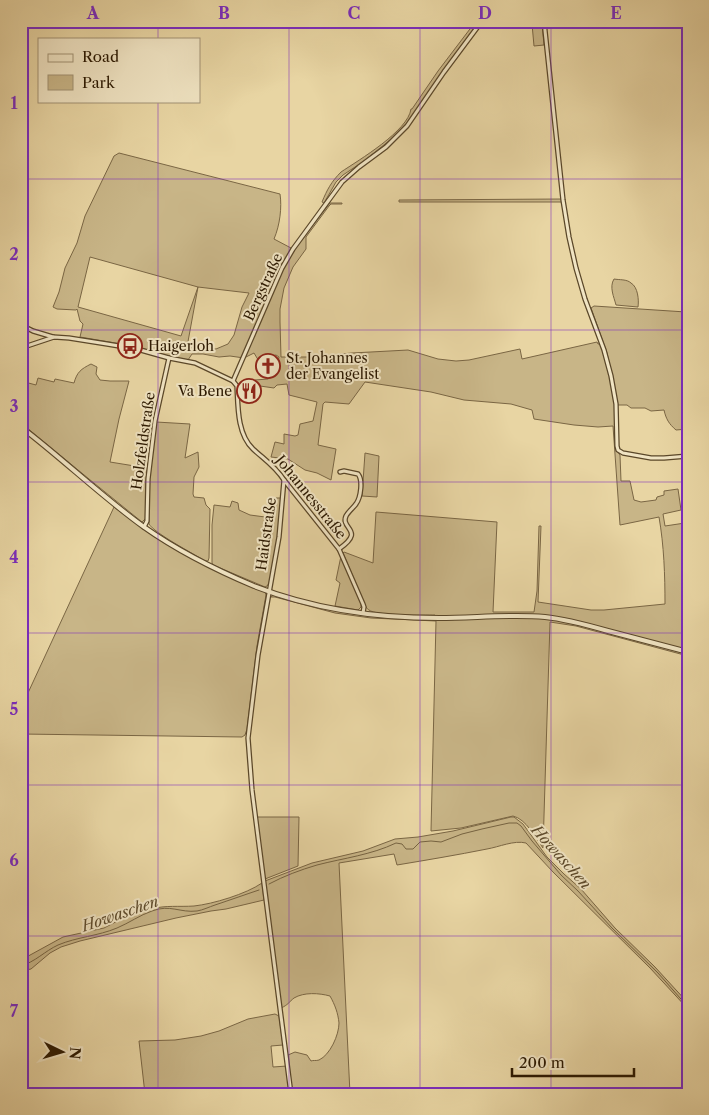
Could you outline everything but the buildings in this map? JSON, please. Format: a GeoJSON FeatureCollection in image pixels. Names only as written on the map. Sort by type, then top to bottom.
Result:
{"type":"FeatureCollection","features":[{"type":"Feature","properties":{"kind":"street","name":"Bergstraße"},"geometry":{"type":"LineString","coordinates":[[233,381],[282,268],[293,249],[342,182],[390,144],[407,126],[482,21]]}},
{"type":"Feature","properties":{"kind":"street"},"geometry":{"type":"LineString","coordinates":[[544,21],[568,237],[585,299],[606,356],[611,376],[616,404],[616,446],[623,453],[651,458],[688,456]]}},
{"type":"Feature","properties":{"kind":"street"},"geometry":{"type":"LineString","coordinates":[[21,325],[54,337],[122,346],[195,363],[233,381]]}},
{"type":"Feature","properties":{"kind":"street"},"geometry":{"type":"LineString","coordinates":[[21,348],[54,337]]}},
{"type":"Feature","properties":{"kind":"street","name":"Holzfeldstraße"},"geometry":{"type":"LineString","coordinates":[[144,527],[147,521],[148,478],[155,421],[169,358]]}},
{"type":"Feature","properties":{"kind":"street","name":"Johannesstraße"},"geometry":{"type":"LineString","coordinates":[[233,381],[237,386],[239,414],[244,436],[252,449],[273,466],[340,549],[363,604],[363,613]]}},
{"type":"Feature","properties":{"kind":"street"},"geometry":{"type":"LineString","coordinates":[[21,427],[144,527],[208,565],[269,591],[318,605],[363,613],[420,618],[512,616],[547,618],[574,622],[688,652]]}},
{"type":"Feature","properties":{"kind":"street"},"geometry":{"type":"LineString","coordinates":[[340,472],[358,474],[361,479],[358,500],[345,518],[352,536],[340,549]]}},
{"type":"Feature","properties":{"kind":"street","name":"Haidstraße"},"geometry":{"type":"LineString","coordinates":[[284,480],[279,536],[258,655],[248,747],[254,808],[291,1094]]}},
{"type":"Feature","properties":{"kind":"green space"},"geometry":{"type":"Polygon","coordinates":[[[476,21],[480,21],[452,58],[408,123],[364,161],[343,175],[336,182],[324,203],[322,202],[330,186],[341,172],[382,144],[408,118],[411,109],[476,21]]]}},
{"type":"Feature","properties":{"kind":"green space"},"geometry":{"type":"Polygon","coordinates":[[[542,23],[544,45],[534,46],[532,24],[542,23]]]}},
{"type":"Feature","properties":{"kind":"green space"},"geometry":{"type":"Polygon","coordinates":[[[119,153],[280,194],[280,216],[274,239],[291,248],[297,246],[330,203],[342,203],[331,204],[306,237],[306,249],[293,267],[284,288],[280,309],[281,357],[408,350],[438,359],[456,361],[520,349],[522,359],[597,342],[601,344],[608,364],[615,405],[615,443],[620,455],[621,481],[630,481],[634,500],[641,502],[656,500],[657,497],[664,495],[664,491],[678,489],[681,510],[663,514],[665,526],[685,523],[688,519],[688,656],[576,626],[550,622],[543,848],[526,825],[513,816],[461,828],[431,831],[436,621],[371,618],[335,613],[270,597],[274,595],[359,615],[436,619],[435,615],[381,613],[373,612],[366,607],[343,553],[373,563],[376,512],[497,522],[493,612],[534,612],[537,591],[539,526],[541,526],[538,602],[591,610],[665,604],[664,560],[659,517],[620,525],[613,426],[574,425],[534,419],[532,410],[511,404],[464,400],[431,392],[365,382],[349,404],[325,402],[323,404],[318,445],[336,449],[331,480],[317,473],[305,470],[288,459],[271,457],[275,442],[284,444],[284,434],[298,435],[300,424],[313,421],[317,402],[289,395],[287,384],[277,385],[274,388],[253,385],[255,380],[268,379],[276,373],[279,357],[276,355],[261,358],[260,363],[254,353],[244,358],[192,354],[188,360],[133,346],[80,337],[83,324],[80,321],[77,309],[57,309],[53,307],[65,268],[77,243],[85,216],[114,156],[119,153]],[[90,257],[78,307],[181,336],[198,287],[90,257]],[[198,287],[187,347],[216,349],[228,344],[234,335],[242,307],[249,293],[198,287]]]}},
{"type":"Feature","properties":{"kind":"green space"},"geometry":{"type":"Polygon","coordinates":[[[562,199],[562,202],[399,202],[399,200],[562,199]]]}},
{"type":"Feature","properties":{"kind":"green space"},"geometry":{"type":"Polygon","coordinates":[[[614,279],[627,281],[635,287],[638,307],[616,305],[612,289],[614,279]]]}},
{"type":"Feature","properties":{"kind":"green space"},"geometry":{"type":"Polygon","coordinates":[[[594,306],[686,312],[688,324],[688,429],[676,430],[668,421],[664,410],[651,411],[645,408],[617,405],[607,353],[591,308],[594,306]]]}},
{"type":"Feature","properties":{"kind":"green space"},"geometry":{"type":"Polygon","coordinates":[[[91,364],[97,367],[96,374],[100,380],[129,381],[110,462],[147,468],[146,518],[142,522],[21,423],[21,381],[36,385],[38,378],[54,382],[55,379],[74,383],[80,371],[91,364]]]}},
{"type":"Feature","properties":{"kind":"green space"},"geometry":{"type":"Polygon","coordinates":[[[156,422],[190,424],[185,458],[198,452],[199,467],[194,477],[193,494],[194,497],[204,498],[206,505],[210,509],[208,561],[166,538],[149,524],[148,482],[156,422]]]}},
{"type":"Feature","properties":{"kind":"green space"},"geometry":{"type":"Polygon","coordinates":[[[365,453],[379,456],[377,497],[362,496],[365,453]]]}},
{"type":"Feature","properties":{"kind":"green space"},"geometry":{"type":"Polygon","coordinates":[[[276,498],[281,498],[279,529],[270,582],[267,586],[265,587],[213,565],[212,525],[214,505],[230,507],[232,501],[238,503],[239,510],[250,515],[265,517],[268,511],[272,511],[275,506],[276,498]]]}},
{"type":"Feature","properties":{"kind":"green space"},"geometry":{"type":"Polygon","coordinates":[[[114,507],[150,534],[182,553],[223,574],[265,592],[247,729],[242,737],[21,734],[21,708],[114,507]]]}},
{"type":"Feature","properties":{"kind":"green space"},"geometry":{"type":"Polygon","coordinates":[[[341,556],[361,603],[361,607],[358,610],[335,606],[340,583],[336,580],[341,556]]]}},
{"type":"Feature","properties":{"kind":"green space"},"geometry":{"type":"Polygon","coordinates":[[[257,817],[299,817],[298,866],[265,879],[257,817]]]}},
{"type":"Feature","properties":{"kind":"green space"},"geometry":{"type":"Polygon","coordinates":[[[514,817],[523,824],[547,857],[581,889],[615,928],[655,967],[688,1003],[688,1009],[526,843],[512,843],[397,865],[394,854],[339,863],[350,1094],[292,1094],[288,1055],[295,1052],[307,1055],[311,1061],[319,1060],[327,1054],[333,1044],[339,1023],[336,1009],[330,996],[302,995],[294,998],[281,1008],[265,881],[312,863],[363,851],[395,839],[453,831],[514,817]]]}},
{"type":"Feature","properties":{"kind":"green space"},"geometry":{"type":"Polygon","coordinates":[[[262,883],[264,900],[176,918],[80,941],[61,947],[50,953],[31,969],[21,971],[21,960],[63,937],[104,928],[149,907],[151,909],[210,903],[238,895],[262,883]]]}},
{"type":"Feature","properties":{"kind":"green space"},"geometry":{"type":"Polygon","coordinates":[[[275,1014],[279,1016],[283,1045],[271,1046],[273,1067],[287,1066],[290,1094],[145,1094],[139,1041],[175,1040],[201,1036],[248,1019],[275,1014]]]}},
{"type":"Feature","properties":{"kind":"waterway","name":"Howaschen"},"geometry":{"type":"LineString","coordinates":[[269,884],[311,867],[367,853],[396,843],[402,844],[406,849],[413,849],[420,842],[441,842],[462,834],[509,823],[517,823],[561,875],[658,973],[688,1007]]}},
{"type":"Feature","properties":{"kind":"waterway","name":"Howaschen"},"geometry":{"type":"LineString","coordinates":[[21,966],[58,945],[110,931],[158,909],[170,908],[197,911],[259,890]]}},
{"type":"Feature","properties":{"kind":"place","name":"Haigerloh"},"geometry":{"type":"Point","coordinates":[130,346]}},
{"type":"Feature","properties":{"kind":"place","name":"St. Johannes der Evangelist"},"geometry":{"type":"Point","coordinates":[268,366]}},
{"type":"Feature","properties":{"kind":"place","name":"Va Bene"},"geometry":{"type":"Point","coordinates":[249,391]}}]}
